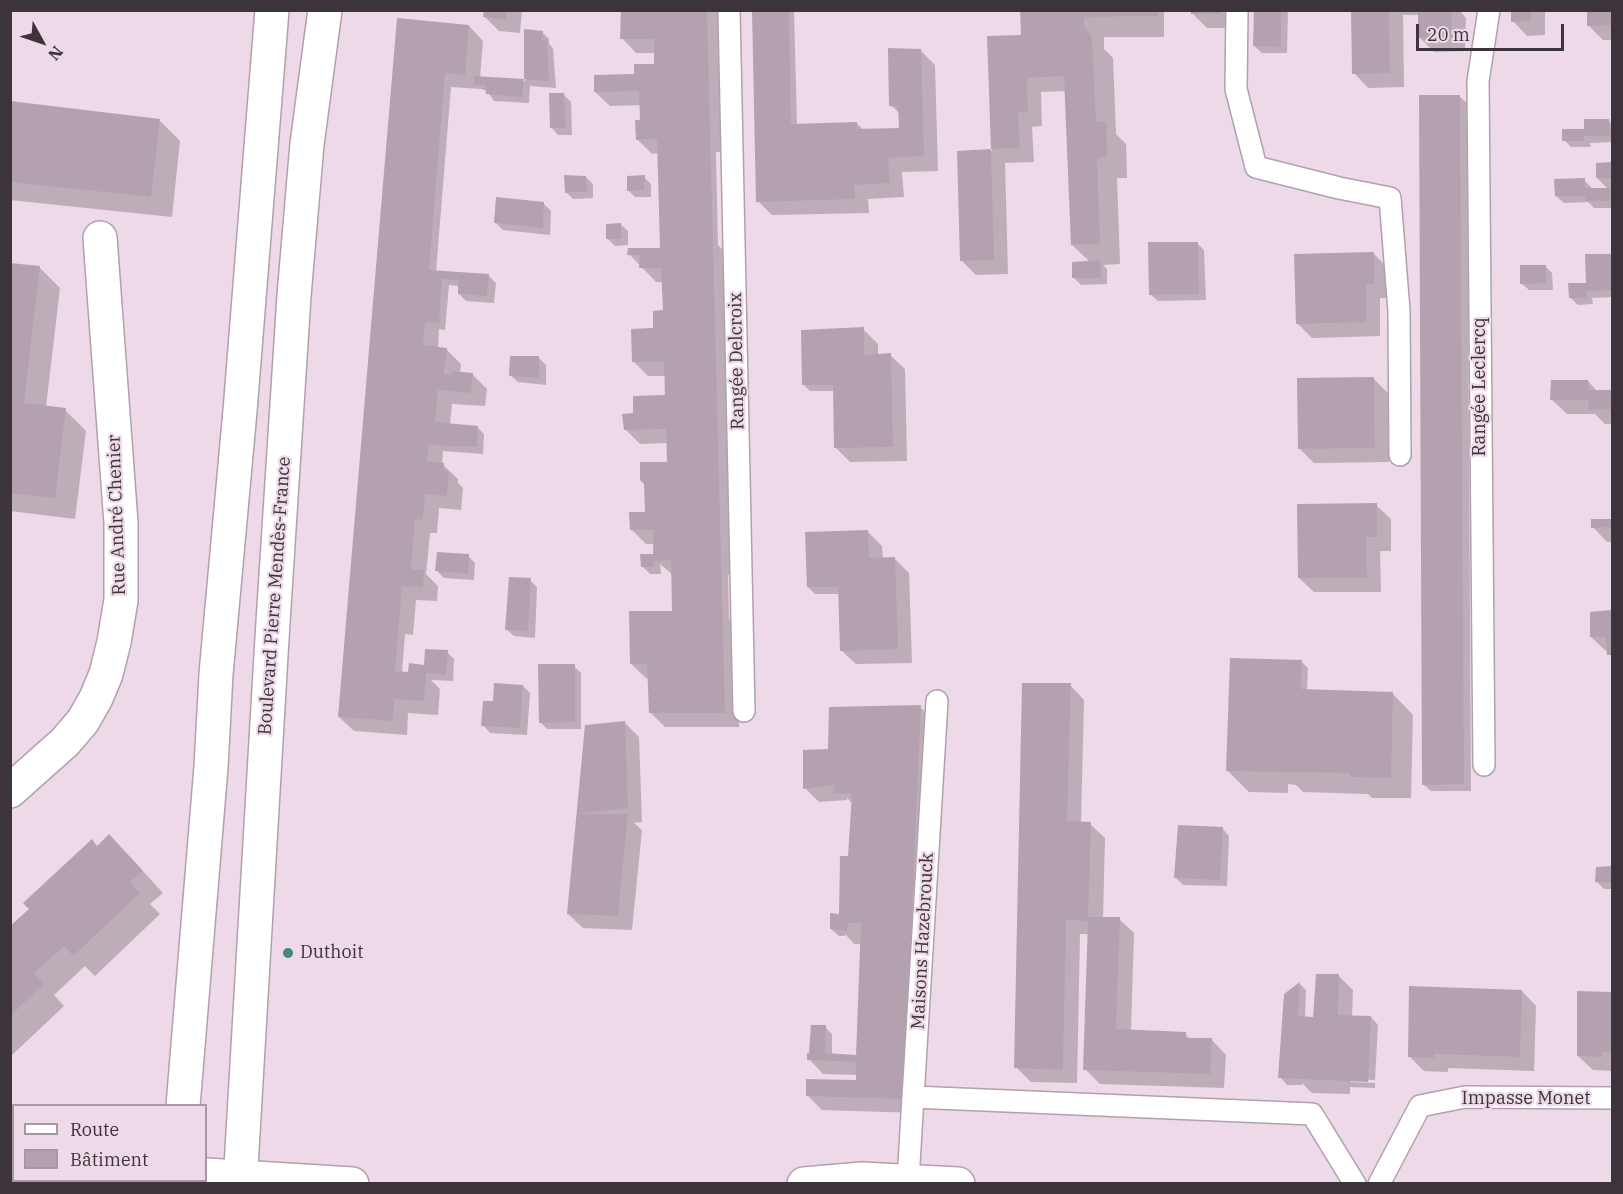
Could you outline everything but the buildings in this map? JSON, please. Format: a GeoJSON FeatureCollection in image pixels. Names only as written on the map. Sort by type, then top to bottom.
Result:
{"type":"FeatureCollection","features":[{"type":"Feature","properties":{"kind":"street"},"geometry":{"type":"LineString","coordinates":[[183,1104],[212,767],[216,674],[241,400],[272,10]]}},
{"type":"Feature","properties":{"kind":"street","name":"Boulevard Pierre Mendès-France"},"geometry":{"type":"LineString","coordinates":[[241,1180],[270,662],[294,296],[307,144],[325,10]]}},
{"type":"Feature","properties":{"kind":"street","name":"Rue André Chenier"},"geometry":{"type":"LineString","coordinates":[[10,791],[65,742],[83,721],[106,674],[121,600],[121,523],[100,238]]}},
{"type":"Feature","properties":{"kind":"street"},"geometry":{"type":"LineString","coordinates":[[207,1175],[241,1180],[352,1184]]}},
{"type":"Feature","properties":{"kind":"street"},"geometry":{"type":"LineString","coordinates":[[804,1184],[862,1179],[931,1182]]}},
{"type":"Feature","properties":{"kind":"lane","name":"Rangée Delcroix"},"geometry":{"type":"LineString","coordinates":[[729,10],[744,711]]}},
{"type":"Feature","properties":{"kind":"lane"},"geometry":{"type":"LineString","coordinates":[[1237,10],[1236,88],[1256,167],[1390,198],[1399,311],[1400,455]]}},
{"type":"Feature","properties":{"kind":"lane","name":"Rangée Leclercq"},"geometry":{"type":"LineString","coordinates":[[1484,765],[1478,81],[1489,10]]}},
{"type":"Feature","properties":{"kind":"lane","name":"Maisons Hazebrouck"},"geometry":{"type":"LineString","coordinates":[[931,1182],[913,1097],[937,701]]}},
{"type":"Feature","properties":{"kind":"lane"},"geometry":{"type":"LineString","coordinates":[[913,1097],[1312,1114],[1355,1184]]}},
{"type":"Feature","properties":{"kind":"lane","name":"Impasse Monet"},"geometry":{"type":"LineString","coordinates":[[1379,1184],[1420,1106],[1465,1097],[1612,1098]]}},
{"type":"Feature","properties":{"kind":"place","name":"Duthoit"},"geometry":{"type":"Point","coordinates":[288,953]}}]}
